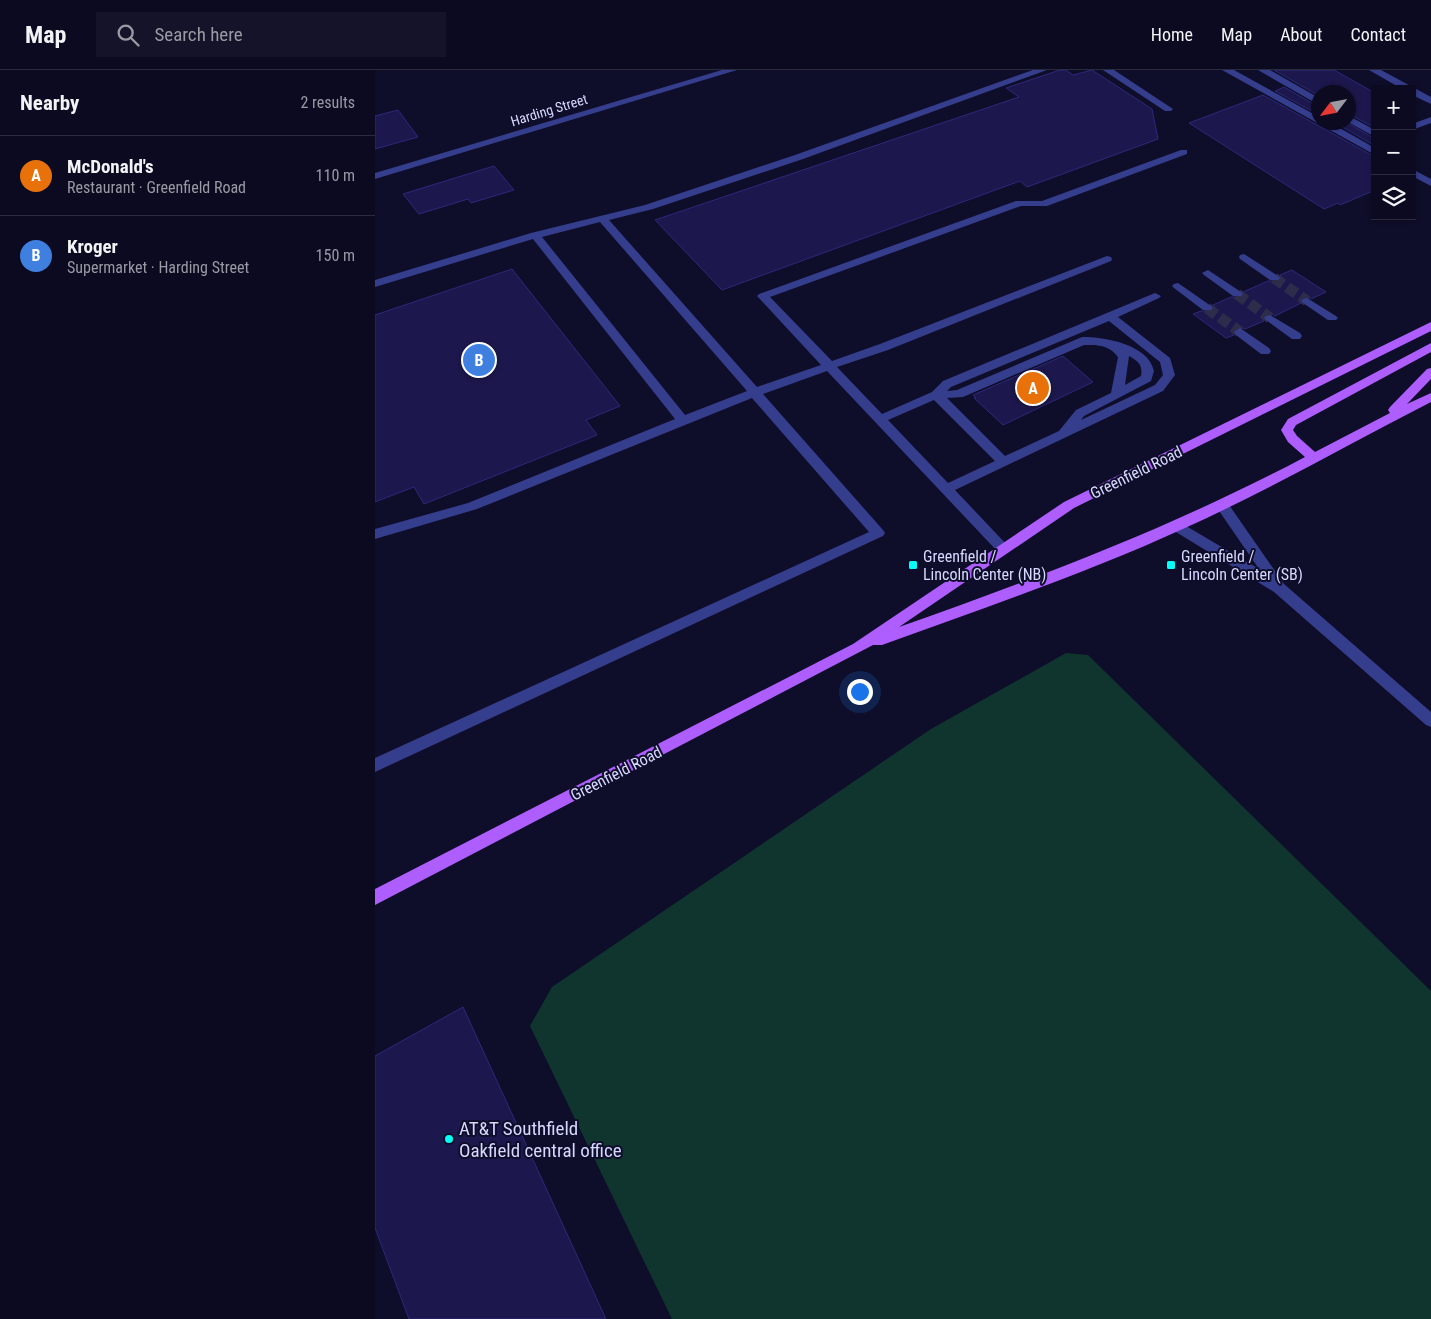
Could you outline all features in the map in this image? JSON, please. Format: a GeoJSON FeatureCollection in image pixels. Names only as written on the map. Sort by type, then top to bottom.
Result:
{"type":"FeatureCollection","features":[{"type":"Feature","properties":{"kind":"main road","name":"Greenfield Road"},"geometry":{"type":"LineString","coordinates":[[375,898],[858,648],[1069,505],[1431,326]]}},
{"type":"Feature","properties":{"kind":"main road"},"geometry":{"type":"LineString","coordinates":[[1314,458],[1292,439],[1287,430],[1292,422],[1431,347]]}},
{"type":"Feature","properties":{"kind":"main road"},"geometry":{"type":"LineString","coordinates":[[1384,420],[1431,372]]}},
{"type":"Feature","properties":{"kind":"main road","name":"Greenfield Road"},"geometry":{"type":"LineString","coordinates":[[858,648],[1090,564],[1222,505],[1431,397]]}},
{"type":"Feature","properties":{"kind":"street","name":"Harding Street"},"geometry":{"type":"LineString","coordinates":[[375,176],[732,70]]}},
{"type":"Feature","properties":{"kind":"street"},"geometry":{"type":"LineString","coordinates":[[375,284],[535,235],[649,207],[1042,70]]}},
{"type":"Feature","properties":{"kind":"street"},"geometry":{"type":"LineString","coordinates":[[1110,70],[1168,110]]}},
{"type":"Feature","properties":{"kind":"street"},"geometry":{"type":"LineString","coordinates":[[1227,70],[1311,117]]}},
{"type":"Feature","properties":{"kind":"street"},"geometry":{"type":"LineString","coordinates":[[1263,70],[1311,97]]}},
{"type":"Feature","properties":{"kind":"street"},"geometry":{"type":"LineString","coordinates":[[1374,70],[1402,85]]}},
{"type":"Feature","properties":{"kind":"street"},"geometry":{"type":"LineString","coordinates":[[1416,93],[1431,101]]}},
{"type":"Feature","properties":{"kind":"street"},"geometry":{"type":"LineString","coordinates":[[1416,126],[1431,120]]}},
{"type":"Feature","properties":{"kind":"street"},"geometry":{"type":"LineString","coordinates":[[1356,123],[1371,132]]}},
{"type":"Feature","properties":{"kind":"street"},"geometry":{"type":"LineString","coordinates":[[1335,130],[1371,150]]}},
{"type":"Feature","properties":{"kind":"street"},"geometry":{"type":"LineString","coordinates":[[1003,549],[763,296],[1020,203],[1043,204],[1184,152]]}},
{"type":"Feature","properties":{"kind":"street"},"geometry":{"type":"LineString","coordinates":[[1416,174],[1431,183]]}},
{"type":"Feature","properties":{"kind":"street"},"geometry":{"type":"LineString","coordinates":[[375,765],[878,533],[602,218]]}},
{"type":"Feature","properties":{"kind":"street"},"geometry":{"type":"LineString","coordinates":[[535,235],[683,421]]}},
{"type":"Feature","properties":{"kind":"street"},"geometry":{"type":"LineString","coordinates":[[1244,257],[1274,278]]}},
{"type":"Feature","properties":{"kind":"street"},"geometry":{"type":"LineString","coordinates":[[375,534],[472,506],[755,392],[884,348],[1107,259]]}},
{"type":"Feature","properties":{"kind":"street"},"geometry":{"type":"LineString","coordinates":[[1208,273],[1237,294]]}},
{"type":"Feature","properties":{"kind":"street"},"geometry":{"type":"LineString","coordinates":[[1178,286],[1207,308]]}},
{"type":"Feature","properties":{"kind":"street"},"geometry":{"type":"LineString","coordinates":[[936,395],[947,384],[1155,296]]}},
{"type":"Feature","properties":{"kind":"street"},"geometry":{"type":"LineString","coordinates":[[1307,301],[1332,318]]}},
{"type":"Feature","properties":{"kind":"street"},"geometry":{"type":"LineString","coordinates":[[947,490],[1159,388],[1169,375],[1165,361],[1110,316]]}},
{"type":"Feature","properties":{"kind":"street"},"geometry":{"type":"LineString","coordinates":[[1270,318],[1296,336]]}},
{"type":"Feature","properties":{"kind":"street"},"geometry":{"type":"LineString","coordinates":[[1240,332],[1265,350]]}},
{"type":"Feature","properties":{"kind":"street"},"geometry":{"type":"LineString","coordinates":[[880,419],[936,395],[959,394],[1081,341],[1100,341],[1116,346],[1136,354],[1146,362],[1149,371],[1147,378],[1080,413],[1063,434]]}},
{"type":"Feature","properties":{"kind":"street"},"geometry":{"type":"LineString","coordinates":[[1116,346],[1123,357],[1117,395]]}},
{"type":"Feature","properties":{"kind":"street"},"geometry":{"type":"LineString","coordinates":[[936,395],[1004,462]]}},
{"type":"Feature","properties":{"kind":"street"},"geometry":{"type":"LineString","coordinates":[[1222,505],[1279,588]]}},
{"type":"Feature","properties":{"kind":"street"},"geometry":{"type":"LineString","coordinates":[[1176,526],[1279,588],[1431,721]]}},
{"type":"Feature","properties":{"kind":"green space"},"geometry":{"type":"Polygon","coordinates":[[[1066,653],[1088,655],[1431,991],[1431,1319],[672,1319],[530,1026],[552,987],[931,729],[1066,653]]]}},
{"type":"Feature","properties":{"kind":"building"},"geometry":{"type":"Polygon","coordinates":[[[1060,70],[1066,70],[1073,75],[1092,70],[1152,109],[1158,139],[1027,187],[1020,181],[722,290],[655,220],[1019,97],[1006,88],[1060,70]]]}},
{"type":"Feature","properties":{"kind":"building"},"geometry":{"type":"Polygon","coordinates":[[[1274,70],[1334,70],[1371,91],[1371,126],[1356,118],[1356,85],[1311,85],[1311,91],[1274,70]]]}},
{"type":"Feature","properties":{"kind":"building"},"geometry":{"type":"Polygon","coordinates":[[[1284,87],[1311,102],[1311,111],[1275,91],[1284,87]]]}},
{"type":"Feature","properties":{"kind":"building"},"geometry":{"type":"Polygon","coordinates":[[[1263,95],[1311,122],[1311,130],[1326,130],[1371,155],[1371,192],[1340,205],[1338,203],[1324,209],[1189,123],[1263,95]]]}},
{"type":"Feature","properties":{"kind":"building"},"geometry":{"type":"Polygon","coordinates":[[[398,110],[418,137],[375,149],[375,116],[398,110]]]}},
{"type":"Feature","properties":{"kind":"building"},"geometry":{"type":"Polygon","coordinates":[[[1356,128],[1371,137],[1371,144],[1348,130],[1356,130],[1356,128]]]}},
{"type":"Feature","properties":{"kind":"building"},"geometry":{"type":"Polygon","coordinates":[[[494,166],[514,190],[471,203],[468,199],[419,214],[403,194],[494,166]]]}},
{"type":"Feature","properties":{"kind":"building"},"geometry":{"type":"Polygon","coordinates":[[[512,269],[620,406],[586,420],[597,435],[424,504],[414,487],[375,502],[375,315],[512,269]]]}},
{"type":"Feature","properties":{"kind":"building"},"geometry":{"type":"Polygon","coordinates":[[[1292,270],[1326,292],[1311,299],[1307,296],[1303,297],[1299,301],[1301,303],[1275,316],[1271,313],[1266,314],[1262,318],[1264,321],[1245,329],[1239,326],[1232,332],[1234,335],[1226,338],[1193,314],[1201,311],[1212,311],[1215,308],[1213,305],[1231,297],[1242,297],[1245,294],[1243,292],[1268,281],[1279,281],[1282,278],[1280,275],[1292,270]]]}},
{"type":"Feature","properties":{"kind":"building"},"geometry":{"type":"Polygon","coordinates":[[[1063,356],[1093,382],[1003,425],[974,398],[976,398],[973,395],[1063,356]]]}},
{"type":"Feature","properties":{"kind":"building","name":"AT&T Southfield Oakfield central office"},"geometry":{"type":"Polygon","coordinates":[[[463,1007],[606,1319],[409,1319],[375,1228],[375,1056],[463,1007]]]}},
{"type":"Feature","properties":{"kind":"tunnel"},"geometry":{"type":"LineString","coordinates":[[1274,278],[1307,301]]}},
{"type":"Feature","properties":{"kind":"tunnel"},"geometry":{"type":"LineString","coordinates":[[1237,294],[1270,318]]}},
{"type":"Feature","properties":{"kind":"tunnel"},"geometry":{"type":"LineString","coordinates":[[1207,308],[1240,332]]}},
{"type":"Feature","properties":{"kind":"place","name":"Kroger"},"geometry":{"type":"Point","coordinates":[479,360]}},
{"type":"Feature","properties":{"kind":"place","name":"McDonald's"},"geometry":{"type":"Point","coordinates":[1033,388]}},
{"type":"Feature","properties":{"kind":"place","name":"Greenfield / Lincoln Center (NB)"},"geometry":{"type":"Point","coordinates":[913,565]}},
{"type":"Feature","properties":{"kind":"place","name":"Greenfield / Lincoln Center (SB)"},"geometry":{"type":"Point","coordinates":[1171,565]}},
{"type":"Feature","properties":{"kind":"place","name":"AT&T Southfield Oakfield central office"},"geometry":{"type":"Point","coordinates":[449,1139]}}]}
